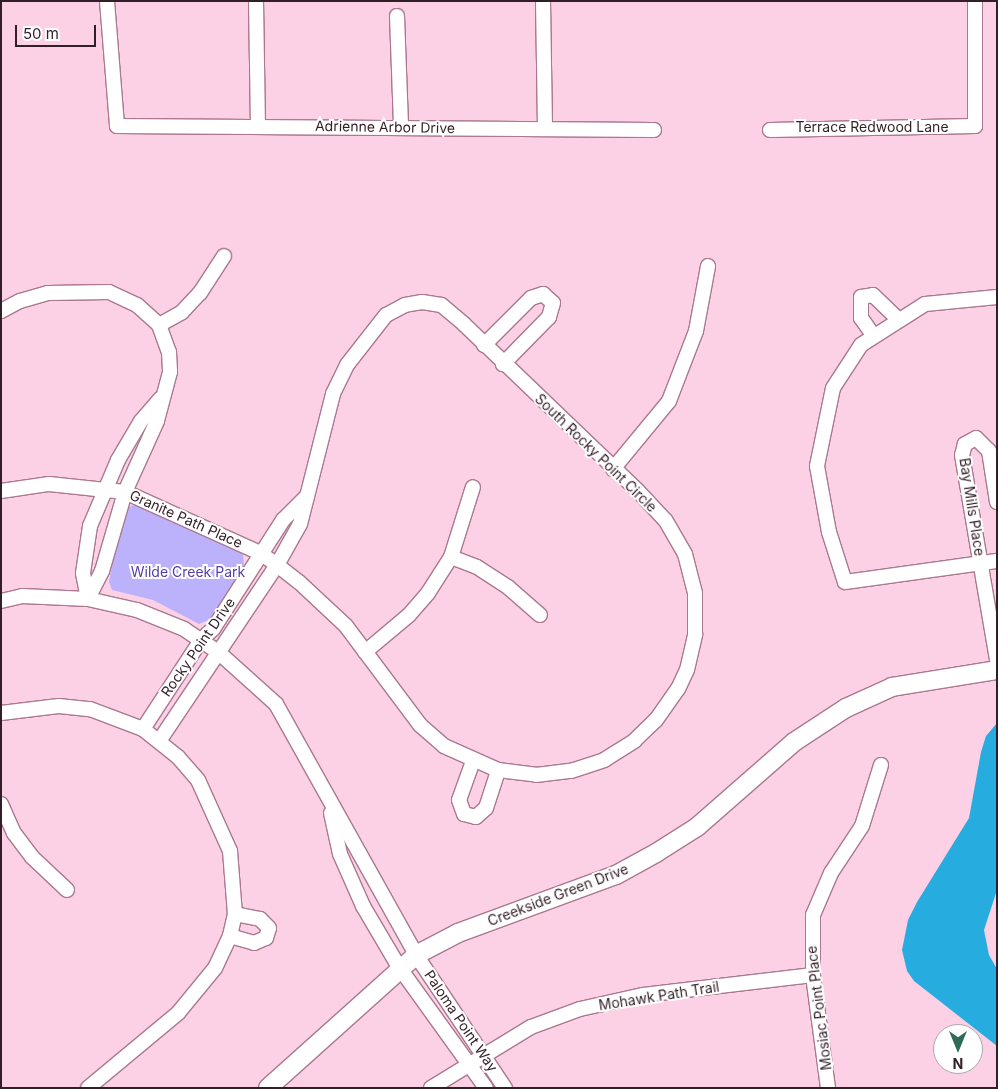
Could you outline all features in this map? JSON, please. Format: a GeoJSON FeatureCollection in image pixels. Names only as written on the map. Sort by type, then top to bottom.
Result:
{"type":"FeatureCollection","features":[{"type":"Feature","properties":{"kind":"main road","name":"Creekside Green Drive"},"geometry":{"type":"LineString","coordinates":[[268,1088],[399,967],[416,955],[458,933],[616,875],[656,853],[697,826],[794,742],[846,708],[892,686],[997,670]]}},
{"type":"Feature","properties":{"kind":"street","name":"Adrienne Arbor Drive"},"geometry":{"type":"LineString","coordinates":[[107,1],[116,126],[654,130]]}},
{"type":"Feature","properties":{"kind":"street"},"geometry":{"type":"LineString","coordinates":[[256,1],[258,126]]}},
{"type":"Feature","properties":{"kind":"street"},"geometry":{"type":"LineString","coordinates":[[543,1],[545,129]]}},
{"type":"Feature","properties":{"kind":"street","name":"Terrace Redwood Lane"},"geometry":{"type":"LineString","coordinates":[[770,130],[794,127],[975,126],[975,1]]}},
{"type":"Feature","properties":{"kind":"street"},"geometry":{"type":"LineString","coordinates":[[397,16],[401,127]]}},
{"type":"Feature","properties":{"kind":"street"},"geometry":{"type":"LineString","coordinates":[[159,325],[182,312],[200,293],[224,256]]}},
{"type":"Feature","properties":{"kind":"street"},"geometry":{"type":"LineString","coordinates":[[613,469],[669,401],[696,331],[708,266]]}},
{"type":"Feature","properties":{"kind":"street"},"geometry":{"type":"LineString","coordinates":[[1,311],[20,301],[48,293],[110,292],[137,305],[159,325],[169,352],[165,394],[124,492],[102,571],[88,599]]}},
{"type":"Feature","properties":{"kind":"street"},"geometry":{"type":"LineString","coordinates":[[484,344],[531,298],[543,294],[553,304],[549,317],[503,364]]}},
{"type":"Feature","properties":{"kind":"street"},"geometry":{"type":"LineString","coordinates":[[873,335],[861,318],[861,297],[873,295],[898,319]]}},
{"type":"Feature","properties":{"kind":"street"},"geometry":{"type":"LineString","coordinates":[[997,297],[925,304],[873,335],[861,345],[833,388],[817,466],[829,532],[845,582],[997,561]]}},
{"type":"Feature","properties":{"kind":"street","name":"Rocky Point Drive"},"geometry":{"type":"LineString","coordinates":[[160,740],[277,565],[300,524],[333,394],[347,365],[386,315],[405,305],[422,302],[441,305]]}},
{"type":"Feature","properties":{"kind":"street","name":"South Rocky Point Circle"},"geometry":{"type":"LineString","coordinates":[[441,305],[484,344],[665,520],[685,554],[695,593],[695,634],[687,670],[678,689],[656,720],[634,741],[604,760],[570,771],[536,774],[498,770],[472,761]]}},
{"type":"Feature","properties":{"kind":"street"},"geometry":{"type":"LineString","coordinates":[[88,599],[83,573],[90,526],[105,489],[140,421],[165,394]]}},
{"type":"Feature","properties":{"kind":"street","name":"Bay Mills Place"},"geometry":{"type":"LineString","coordinates":[[981,563],[962,455],[965,444],[976,438],[989,451],[997,502]]}},
{"type":"Feature","properties":{"kind":"street","name":"Granite Path Place"},"geometry":{"type":"LineString","coordinates":[[1,491],[49,484],[124,492],[218,531],[260,553],[321,600],[365,652],[420,725],[444,746],[472,761]]}},
{"type":"Feature","properties":{"kind":"street"},"geometry":{"type":"LineString","coordinates":[[365,652],[409,615],[450,557],[473,487]]}},
{"type":"Feature","properties":{"kind":"street","name":"Rocky Point Drive"},"geometry":{"type":"LineString","coordinates":[[143,729],[201,640],[213,629],[282,520],[308,495]]}},
{"type":"Feature","properties":{"kind":"street"},"geometry":{"type":"LineString","coordinates":[[450,557],[501,583],[540,615]]}},
{"type":"Feature","properties":{"kind":"street"},"geometry":{"type":"LineString","coordinates":[[981,563],[997,660]]}},
{"type":"Feature","properties":{"kind":"street"},"geometry":{"type":"LineString","coordinates":[[1,601],[22,596],[88,599],[137,610],[201,640],[218,651],[276,704],[329,805]]}},
{"type":"Feature","properties":{"kind":"street"},"geometry":{"type":"LineString","coordinates":[[1,713],[59,706],[90,709],[143,729],[160,740],[198,780],[213,807],[230,852],[235,914],[230,936],[200,990],[178,1013],[88,1088]]}},
{"type":"Feature","properties":{"kind":"street"},"geometry":{"type":"LineString","coordinates":[[472,761],[459,800],[464,814],[476,817],[486,808],[498,770]]}},
{"type":"Feature","properties":{"kind":"street","name":"Mosiac Point Place"},"geometry":{"type":"LineString","coordinates":[[828,1088],[813,975],[813,916],[821,891],[862,826],[881,765]]}},
{"type":"Feature","properties":{"kind":"street"},"geometry":{"type":"LineString","coordinates":[[1,804],[14,833],[32,858],[67,890]]}},
{"type":"Feature","properties":{"kind":"street","name":"Paloma Point Way"},"geometry":{"type":"LineString","coordinates":[[329,805],[359,848],[416,955],[505,1088]]}},
{"type":"Feature","properties":{"kind":"street","name":"Paloma Point Way"},"geometry":{"type":"LineString","coordinates":[[329,805],[340,854],[363,906],[399,967],[486,1088]]}},
{"type":"Feature","properties":{"kind":"street"},"geometry":{"type":"LineString","coordinates":[[230,936],[254,943],[266,938],[268,928],[260,919],[235,914]]}},
{"type":"Feature","properties":{"kind":"street","name":"Mohawk Path Trail"},"geometry":{"type":"LineString","coordinates":[[431,1088],[468,1062],[531,1027],[611,1000],[813,975]]}},
{"type":"Feature","properties":{"kind":"green space","name":"Wilde Creek Park"},"geometry":{"type":"Polygon","coordinates":[[[134,505],[243,554],[244,566],[209,620],[199,624],[153,600],[112,590],[109,582],[117,535],[125,509],[134,505]]]}},
{"type":"Feature","properties":{"kind":"water"},"geometry":{"type":"Polygon","coordinates":[[[997,723],[997,890],[984,930],[989,955],[997,969],[997,1046],[983,1035],[983,1024],[969,1024],[914,981],[907,971],[902,950],[908,920],[917,902],[969,818],[981,752],[986,736],[997,723]]]}}]}
